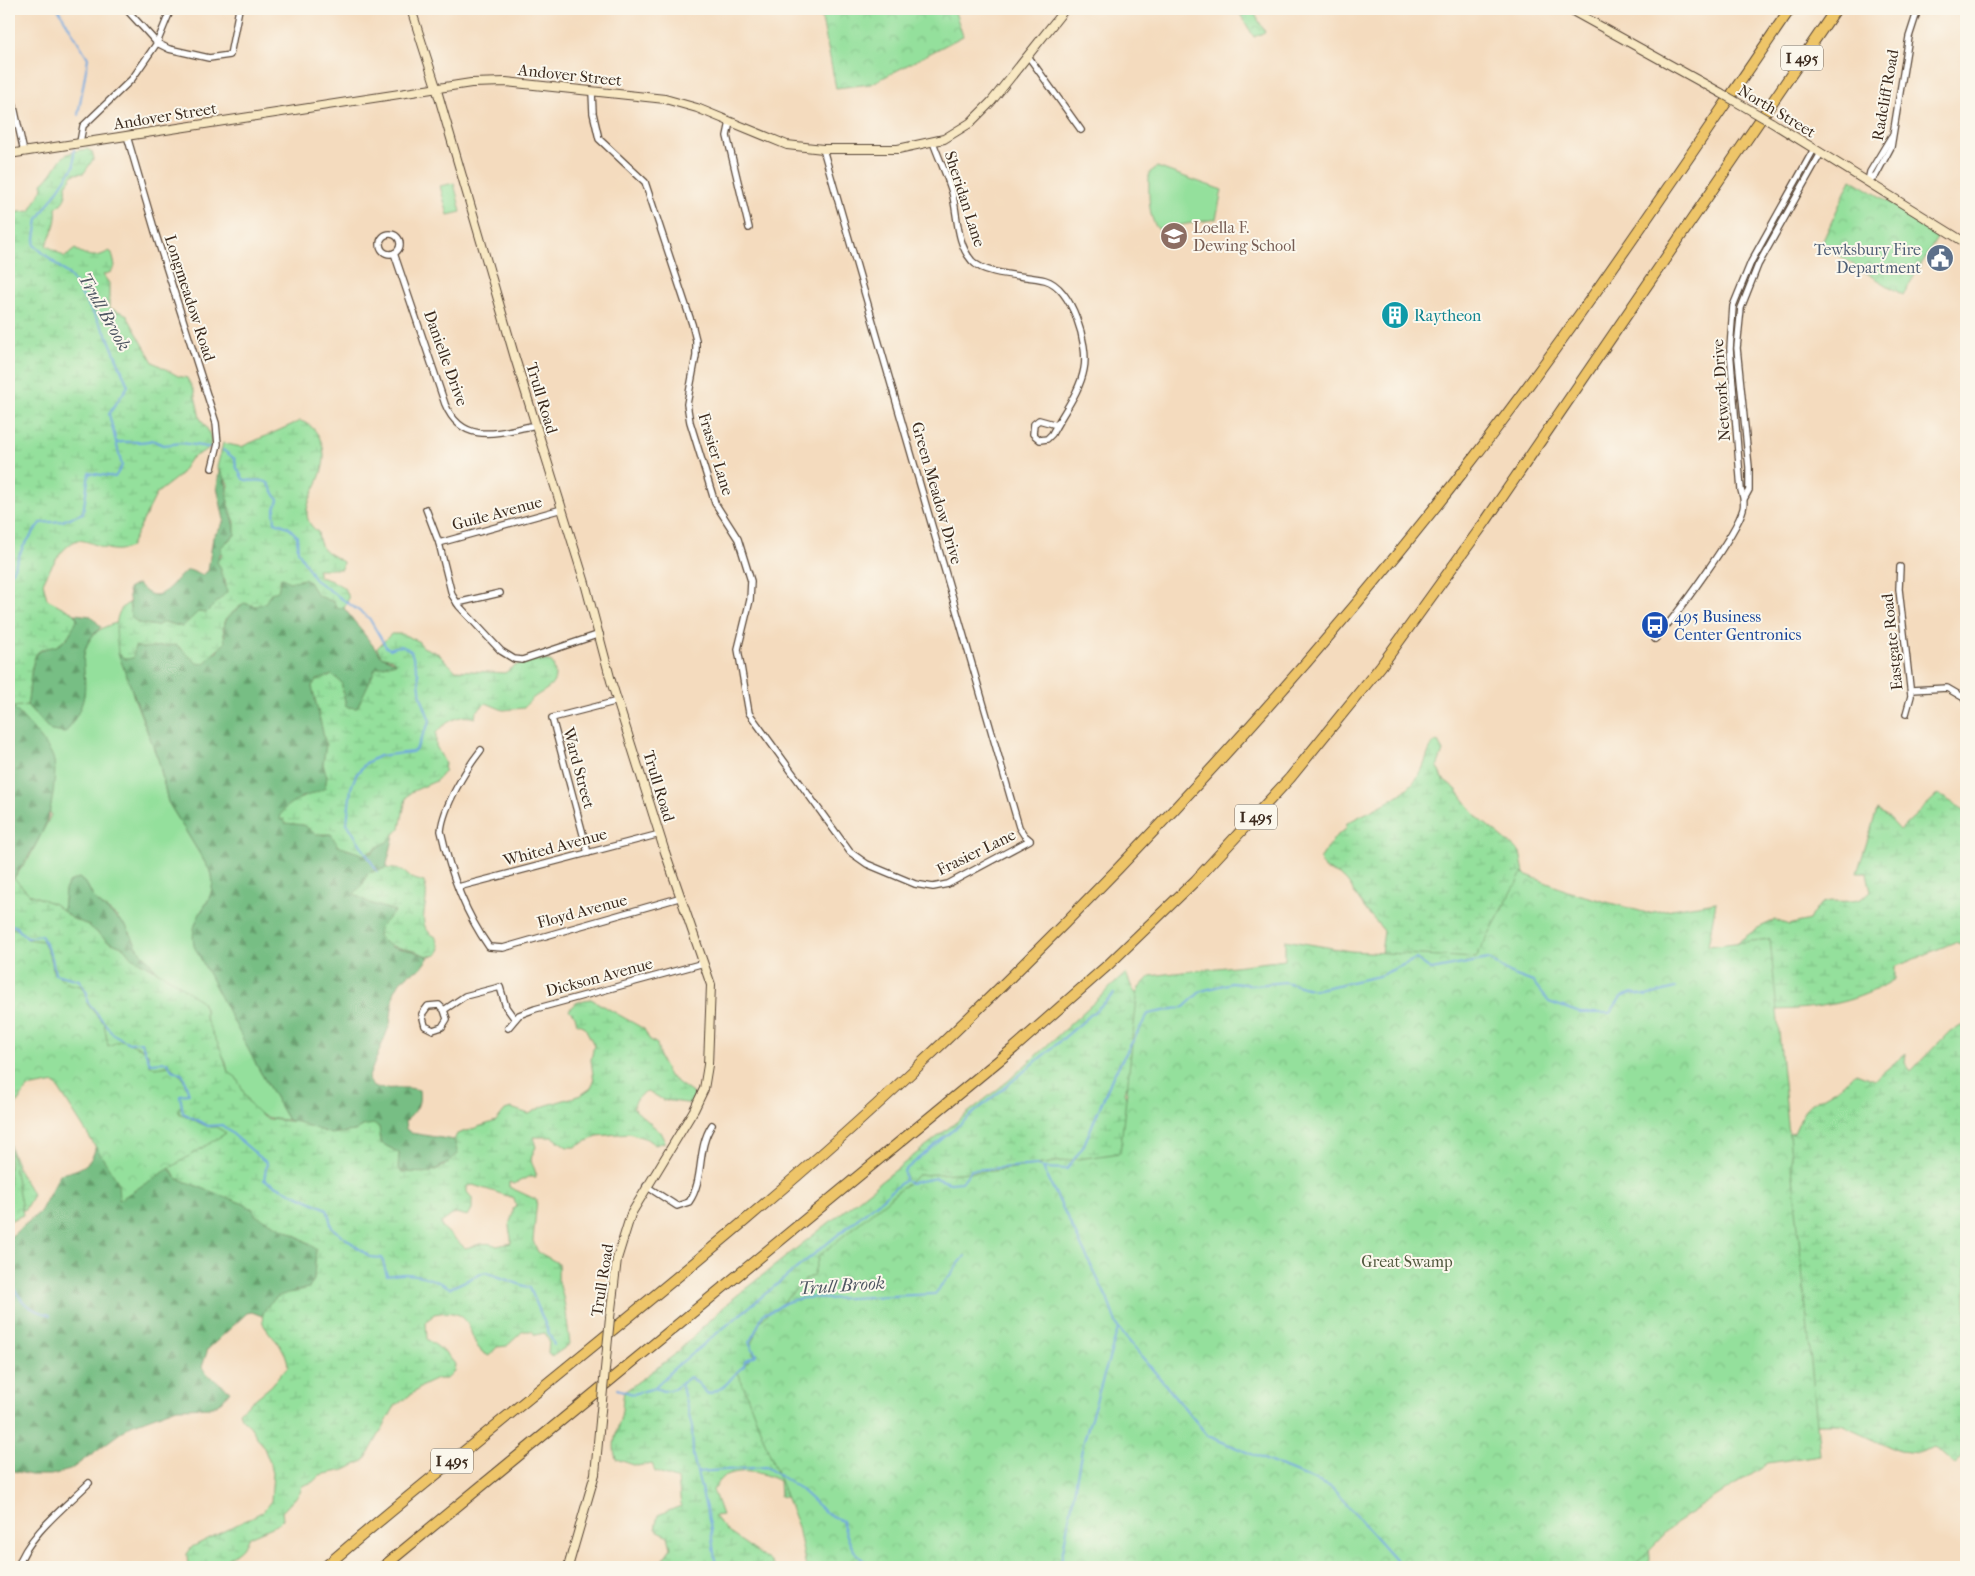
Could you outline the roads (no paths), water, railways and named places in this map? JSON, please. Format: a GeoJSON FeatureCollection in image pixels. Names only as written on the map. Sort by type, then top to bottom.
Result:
{"type":"FeatureCollection","features":[{"type":"Feature","properties":{"kind":"highway","name":"I 495"},"geometry":{"type":"LineString","coordinates":[[325,1567],[797,1175],[912,1072],[1123,865],[1215,766],[1306,663],[1389,564],[1466,467],[1586,306],[1790,9]]}},
{"type":"Feature","properties":{"kind":"highway","name":"I 495"},"geometry":{"type":"LineString","coordinates":[[383,1567],[1021,1042],[1108,965],[1234,840],[1315,748],[1421,613],[1836,9]]}},
{"type":"Feature","properties":{"kind":"street"},"geometry":{"type":"LineString","coordinates":[[126,9],[157,42],[169,49],[209,58],[230,55],[239,9]]}},
{"type":"Feature","properties":{"kind":"street"},"geometry":{"type":"LineString","coordinates":[[80,142],[83,126],[132,79],[157,42],[171,9]]}},
{"type":"Feature","properties":{"kind":"street","name":"Trull Road"},"geometry":{"type":"LineString","coordinates":[[411,9],[600,634],[618,701],[660,834],[704,963],[712,996],[706,1082],[694,1110],[646,1186],[631,1214],[616,1264],[595,1474],[568,1567]]}},
{"type":"Feature","properties":{"kind":"street","name":"Andover Street"},"geometry":{"type":"LineString","coordinates":[[9,154],[436,87],[506,82],[665,99],[697,108],[787,145],[823,149],[898,149],[933,142],[970,123],[991,102],[1065,9]]}},
{"type":"Feature","properties":{"kind":"street","name":"North Street"},"geometry":{"type":"LineString","coordinates":[[1569,9],[1580,11],[1771,122],[1966,243]]}},
{"type":"Feature","properties":{"kind":"street","name":"Radcliff Road"},"geometry":{"type":"LineString","coordinates":[[1868,181],[1870,172],[1892,135],[1909,37],[1918,9]]}},
{"type":"Feature","properties":{"kind":"street"},"geometry":{"type":"LineString","coordinates":[[1028,56],[1081,130]]}},
{"type":"Feature","properties":{"kind":"street"},"geometry":{"type":"LineString","coordinates":[[9,84],[24,152]]}},
{"type":"Feature","properties":{"kind":"street","name":"Frasier Lane"},"geometry":{"type":"LineString","coordinates":[[592,92],[594,121],[599,139],[608,150],[645,182],[692,324],[696,340],[696,356],[687,404],[690,422],[715,503],[738,539],[751,581],[751,595],[738,648],[747,705],[753,720],[838,838],[850,852],[867,864],[916,884],[940,886],[1030,840]]}},
{"type":"Feature","properties":{"kind":"street"},"geometry":{"type":"LineString","coordinates":[[730,122],[727,136],[749,228]]}},
{"type":"Feature","properties":{"kind":"street","name":"Longmeadow Road"},"geometry":{"type":"LineString","coordinates":[[127,136],[153,226],[216,423],[218,444],[212,468]]}},
{"type":"Feature","properties":{"kind":"street","name":"Sheridan Lane"},"geometry":{"type":"LineString","coordinates":[[933,142],[952,193],[962,242],[972,260],[988,270],[1048,281],[1061,290],[1071,305],[1082,342],[1084,370],[1056,425]]}},
{"type":"Feature","properties":{"kind":"street","name":"Green Meadow Drive"},"geometry":{"type":"LineString","coordinates":[[823,149],[1019,827],[1030,840]]}},
{"type":"Feature","properties":{"kind":"street","name":"Network Drive"},"geometry":{"type":"LineString","coordinates":[[1744,499],[1741,490],[1731,366],[1731,325],[1734,306],[1751,262],[1818,151]]}},
{"type":"Feature","properties":{"kind":"street","name":"Network Drive"},"geometry":{"type":"LineString","coordinates":[[1654,639],[1732,531],[1743,509],[1744,499],[1749,490],[1749,467],[1737,348],[1741,308],[1758,265],[1818,151]]}},
{"type":"Feature","properties":{"kind":"street","name":"Danielle Drive"},"geometry":{"type":"LineString","coordinates":[[394,253],[445,404],[455,420],[466,429],[480,434],[536,425]]}},
{"type":"Feature","properties":{"kind":"street"},"geometry":{"type":"LineString","coordinates":[[426,509],[439,543],[450,588],[457,603],[501,651],[519,660],[600,634]]}},
{"type":"Feature","properties":{"kind":"street","name":"Guile Avenue"},"geometry":{"type":"LineString","coordinates":[[439,543],[562,509]]}},
{"type":"Feature","properties":{"kind":"street","name":"Eastgate Road"},"geometry":{"type":"LineString","coordinates":[[1900,567],[1899,589],[1911,700],[1906,714]]}},
{"type":"Feature","properties":{"kind":"street"},"geometry":{"type":"LineString","coordinates":[[457,603],[500,593]]}},
{"type":"Feature","properties":{"kind":"street"},"geometry":{"type":"LineString","coordinates":[[1910,690],[1947,688],[1966,699]]}},
{"type":"Feature","properties":{"kind":"street","name":"Ward Street"},"geometry":{"type":"LineString","coordinates":[[588,853],[552,718],[618,701]]}},
{"type":"Feature","properties":{"kind":"street"},"geometry":{"type":"LineString","coordinates":[[458,887],[443,839],[442,821],[451,801],[481,750]]}},
{"type":"Feature","properties":{"kind":"street","name":"Whited Avenue"},"geometry":{"type":"LineString","coordinates":[[458,887],[660,834]]}},
{"type":"Feature","properties":{"kind":"street","name":"Floyd Avenue"},"geometry":{"type":"LineString","coordinates":[[458,887],[472,921],[490,947],[503,948],[682,898]]}},
{"type":"Feature","properties":{"kind":"street","name":"Dickson Avenue"},"geometry":{"type":"LineString","coordinates":[[514,1018],[535,1009],[704,963]]}},
{"type":"Feature","properties":{"kind":"street"},"geometry":{"type":"LineString","coordinates":[[444,1010],[465,996],[500,987],[506,1006],[514,1018],[508,1028]]}},
{"type":"Feature","properties":{"kind":"street"},"geometry":{"type":"LineString","coordinates":[[435,1005],[444,1010],[447,1019],[442,1027],[433,1030],[425,1026],[422,1017],[426,1008],[435,1005]]}},
{"type":"Feature","properties":{"kind":"street"},"geometry":{"type":"LineString","coordinates":[[646,1186],[677,1206],[690,1202],[698,1178],[704,1137],[712,1125]]}},
{"type":"Feature","properties":{"kind":"street"},"geometry":{"type":"LineString","coordinates":[[18,1567],[21,1556],[30,1543],[89,1483]]}},
{"type":"Feature","properties":{"kind":"waterway","name":"Trull Brook"},"geometry":{"type":"LineString","coordinates":[[58,9],[88,58],[78,115]]}},
{"type":"Feature","properties":{"kind":"waterway","name":"Trull Brook"},"geometry":{"type":"LineString","coordinates":[[9,578],[23,547],[40,523],[62,521],[83,513],[89,473],[115,477],[122,466],[109,414],[128,386],[108,337],[70,276],[34,245],[38,219],[74,166],[74,149]]}},
{"type":"Feature","properties":{"kind":"waterway"},"geometry":{"type":"LineString","coordinates":[[116,443],[152,440],[163,445],[182,443],[213,448]]}},
{"type":"Feature","properties":{"kind":"waterway"},"geometry":{"type":"LineString","coordinates":[[223,450],[235,459],[236,466],[243,479],[268,483],[278,500],[274,512],[275,522],[288,527],[297,536],[298,551],[315,580],[369,618],[386,647],[390,649],[401,646],[411,651],[418,673],[421,697],[430,721],[416,749],[412,752],[379,756],[366,763],[356,775],[351,788],[347,823],[377,871]]}},
{"type":"Feature","properties":{"kind":"waterway","name":"Trull Brook"},"geometry":{"type":"LineString","coordinates":[[9,924],[15,926],[27,938],[41,935],[52,958],[55,974],[79,980],[87,993],[87,1001],[113,1034],[129,1043],[141,1042],[150,1063],[167,1062],[172,1070],[183,1075],[189,1094],[180,1095],[183,1113],[208,1126],[222,1125],[267,1163],[264,1180],[327,1209],[332,1228],[370,1257],[382,1258],[387,1276],[412,1274],[435,1280],[450,1288],[485,1272],[530,1288],[554,1345]]}},
{"type":"Feature","properties":{"kind":"waterway"},"geometry":{"type":"LineString","coordinates":[[655,1388],[672,1370],[905,1180],[910,1183],[936,1178],[950,1183],[962,1182],[971,1170],[1037,1165],[1043,1168],[1067,1169],[1083,1147],[1113,1076],[1148,1014],[1184,1007],[1201,991],[1231,983],[1256,985],[1285,982],[1314,990],[1379,976],[1416,959],[1432,970],[1488,959],[1511,974],[1533,982],[1549,1002],[1580,1013],[1610,1013],[1621,997],[1633,993],[1646,996],[1675,988]]}},
{"type":"Feature","properties":{"kind":"waterway"},"geometry":{"type":"LineString","coordinates":[[905,1180],[904,1171],[1062,1040],[1114,994]]}},
{"type":"Feature","properties":{"kind":"waterway"},"geometry":{"type":"LineString","coordinates":[[1043,1168],[1107,1298],[1118,1328],[1208,1436],[1331,1487],[1402,1567]]}},
{"type":"Feature","properties":{"kind":"waterway","name":"Trull Brook"},"geometry":{"type":"LineString","coordinates":[[617,1389],[633,1394],[655,1388],[663,1391],[674,1389],[690,1377],[708,1394],[716,1391],[726,1385],[744,1366],[745,1361],[756,1355],[749,1342],[764,1313],[775,1310],[789,1301],[805,1298],[825,1299],[935,1294],[965,1256]]}},
{"type":"Feature","properties":{"kind":"waterway"},"geometry":{"type":"LineString","coordinates":[[9,1280],[17,1294],[29,1307],[50,1315]]}},
{"type":"Feature","properties":{"kind":"waterway"},"geometry":{"type":"LineString","coordinates":[[1060,1567],[1083,1444],[1118,1329]]}},
{"type":"Feature","properties":{"kind":"waterway"},"geometry":{"type":"LineString","coordinates":[[681,1383],[692,1427],[693,1456],[710,1524],[716,1567]]}},
{"type":"Feature","properties":{"kind":"waterway"},"geometry":{"type":"LineString","coordinates":[[697,1472],[766,1467],[799,1488],[825,1512],[842,1521],[853,1549],[862,1559],[876,1567]]}},
{"type":"Feature","properties":{"kind":"place","name":"Loella F. Dewing School"},"geometry":{"type":"Point","coordinates":[1174,236]}},
{"type":"Feature","properties":{"kind":"place","name":"Tewksbury Fire Department"},"geometry":{"type":"Point","coordinates":[1940,258]}},
{"type":"Feature","properties":{"kind":"place","name":"Raytheon"},"geometry":{"type":"Point","coordinates":[1395,315]}},
{"type":"Feature","properties":{"kind":"place","name":"495 Business Center Gentronics"},"geometry":{"type":"Point","coordinates":[1655,625]}},
{"type":"Feature","properties":{"kind":"park label","name":"Great Swamp"},"geometry":{"type":"Point","coordinates":[1407,1261]}}]}
